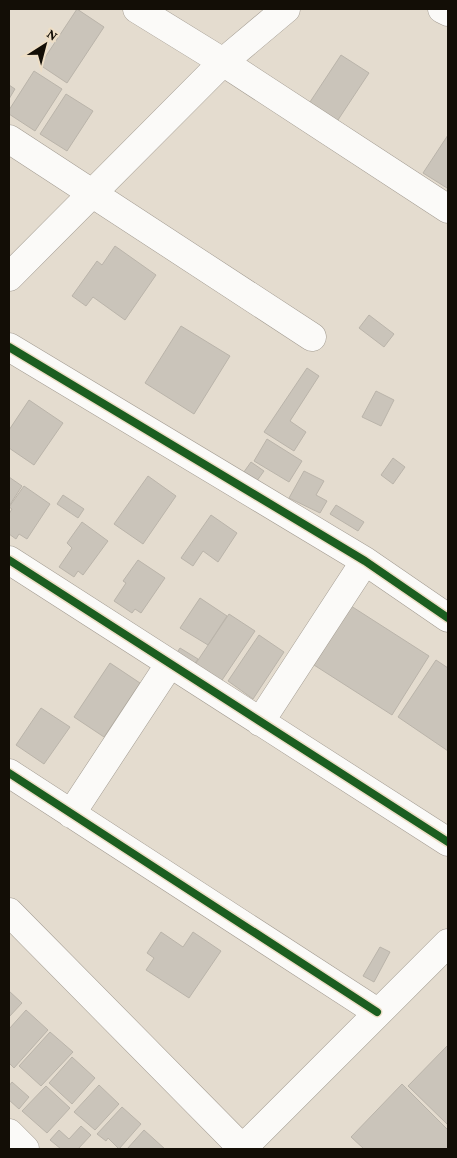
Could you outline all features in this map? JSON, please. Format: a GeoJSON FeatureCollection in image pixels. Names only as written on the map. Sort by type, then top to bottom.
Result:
{"type":"FeatureCollection","features":[{"type":"Feature","properties":{"kind":"street"},"geometry":{"type":"LineString","coordinates":[[137,9],[223,62],[448,209]]}},
{"type":"Feature","properties":{"kind":"street"},"geometry":{"type":"LineString","coordinates":[[9,277],[223,62],[286,9]]}},
{"type":"Feature","properties":{"kind":"street"},"geometry":{"type":"LineString","coordinates":[[442,9],[448,12]]}},
{"type":"Feature","properties":{"kind":"street"},"geometry":{"type":"LineString","coordinates":[[9,139],[93,192],[312,337]]}},
{"type":"Feature","properties":{"kind":"street"},"geometry":{"type":"LineString","coordinates":[[9,347],[365,562],[448,618]]}},
{"type":"Feature","properties":{"kind":"street"},"geometry":{"type":"LineString","coordinates":[[9,560],[169,665],[448,842]]}},
{"type":"Feature","properties":{"kind":"street"},"geometry":{"type":"LineString","coordinates":[[260,722],[365,562]]}},
{"type":"Feature","properties":{"kind":"street"},"geometry":{"type":"LineString","coordinates":[[72,814],[169,665]]}},
{"type":"Feature","properties":{"kind":"street"},"geometry":{"type":"LineString","coordinates":[[9,773],[377,1012]]}},
{"type":"Feature","properties":{"kind":"street"},"geometry":{"type":"LineString","coordinates":[[9,912],[242,1149],[448,943]]}},
{"type":"Feature","properties":{"kind":"street"},"geometry":{"type":"LineString","coordinates":[[9,1133],[25,1149]]}},
{"type":"Feature","properties":{"kind":"building"},"geometry":{"type":"Polygon","coordinates":[[[77,9],[104,27],[67,83],[40,65],[77,9]]]}},
{"type":"Feature","properties":{"kind":"building"},"geometry":{"type":"Polygon","coordinates":[[[341,55],[369,73],[334,126],[306,108],[341,55]]]}},
{"type":"Feature","properties":{"kind":"building"},"geometry":{"type":"Polygon","coordinates":[[[34,71],[62,89],[35,131],[9,114],[9,110],[34,71]]]}},
{"type":"Feature","properties":{"kind":"building"},"geometry":{"type":"Polygon","coordinates":[[[9,85],[15,89],[9,99],[9,85]]]}},
{"type":"Feature","properties":{"kind":"building"},"geometry":{"type":"Polygon","coordinates":[[[66,94],[93,111],[67,151],[40,134],[66,94]]]}},
{"type":"Feature","properties":{"kind":"building"},"geometry":{"type":"Polygon","coordinates":[[[448,135],[448,186],[447,188],[423,173],[448,135]]]}},
{"type":"Feature","properties":{"kind":"building"},"geometry":{"type":"Polygon","coordinates":[[[115,246],[156,275],[125,320],[93,297],[86,306],[72,296],[97,261],[102,265],[115,246]]]}},
{"type":"Feature","properties":{"kind":"building"},"geometry":{"type":"Polygon","coordinates":[[[369,315],[394,334],[384,347],[359,328],[369,315]]]}},
{"type":"Feature","properties":{"kind":"building"},"geometry":{"type":"Polygon","coordinates":[[[181,326],[230,356],[194,414],[145,383],[181,326]]]}},
{"type":"Feature","properties":{"kind":"building"},"geometry":{"type":"Polygon","coordinates":[[[307,368],[319,376],[290,421],[306,432],[294,451],[264,432],[307,368]]]}},
{"type":"Feature","properties":{"kind":"building"},"geometry":{"type":"Polygon","coordinates":[[[376,391],[394,400],[381,426],[362,417],[376,391]]]}},
{"type":"Feature","properties":{"kind":"building"},"geometry":{"type":"Polygon","coordinates":[[[29,400],[63,423],[34,465],[9,448],[9,430],[29,400]]]}},
{"type":"Feature","properties":{"kind":"building"},"geometry":{"type":"Polygon","coordinates":[[[267,439],[302,461],[289,482],[254,461],[267,439]]]}},
{"type":"Feature","properties":{"kind":"building"},"geometry":{"type":"Polygon","coordinates":[[[393,458],[405,467],[393,484],[381,475],[393,458]]]}},
{"type":"Feature","properties":{"kind":"building"},"geometry":{"type":"Polygon","coordinates":[[[251,462],[264,471],[254,485],[241,476],[251,462]]]}},
{"type":"Feature","properties":{"kind":"building"},"geometry":{"type":"Polygon","coordinates":[[[304,471],[324,481],[316,495],[327,501],[320,513],[289,498],[304,471]]]}},
{"type":"Feature","properties":{"kind":"building"},"geometry":{"type":"Polygon","coordinates":[[[148,476],[176,496],[143,544],[114,524],[148,476]]]}},
{"type":"Feature","properties":{"kind":"building"},"geometry":{"type":"Polygon","coordinates":[[[9,477],[22,486],[9,506],[9,477]]]}},
{"type":"Feature","properties":{"kind":"building"},"geometry":{"type":"Polygon","coordinates":[[[24,486],[50,504],[27,539],[19,534],[16,539],[9,534],[9,514],[12,509],[9,507],[24,486]]]}},
{"type":"Feature","properties":{"kind":"building"},"geometry":{"type":"Polygon","coordinates":[[[63,495],[84,509],[78,518],[57,504],[63,495]]]}},
{"type":"Feature","properties":{"kind":"building"},"geometry":{"type":"Polygon","coordinates":[[[336,505],[364,522],[358,531],[330,514],[336,505]]]}},
{"type":"Feature","properties":{"kind":"building"},"geometry":{"type":"Polygon","coordinates":[[[211,515],[237,533],[218,562],[203,551],[193,566],[181,558],[211,515]]]}},
{"type":"Feature","properties":{"kind":"building"},"geometry":{"type":"Polygon","coordinates":[[[82,522],[108,541],[83,575],[78,571],[74,577],[59,567],[72,548],[67,543],[82,522]]]}},
{"type":"Feature","properties":{"kind":"building"},"geometry":{"type":"Polygon","coordinates":[[[138,560],[165,578],[141,613],[135,609],[132,613],[114,601],[126,583],[123,581],[138,560]]]}},
{"type":"Feature","properties":{"kind":"building"},"geometry":{"type":"Polygon","coordinates":[[[200,598],[227,616],[208,645],[180,628],[200,598]]]}},
{"type":"Feature","properties":{"kind":"building"},"geometry":{"type":"Polygon","coordinates":[[[351,606],[429,656],[392,715],[314,665],[351,606]]]}},
{"type":"Feature","properties":{"kind":"building"},"geometry":{"type":"Polygon","coordinates":[[[229,614],[255,631],[216,689],[190,672],[229,614]]]}},
{"type":"Feature","properties":{"kind":"building"},"geometry":{"type":"Polygon","coordinates":[[[259,635],[284,652],[253,699],[228,681],[259,635]]]}},
{"type":"Feature","properties":{"kind":"building"},"geometry":{"type":"Polygon","coordinates":[[[180,648],[198,659],[189,672],[172,660],[180,648]]]}},
{"type":"Feature","properties":{"kind":"building"},"geometry":{"type":"Polygon","coordinates":[[[436,660],[448,668],[448,751],[398,717],[436,660]]]}},
{"type":"Feature","properties":{"kind":"building"},"geometry":{"type":"Polygon","coordinates":[[[110,663],[140,683],[104,737],[74,717],[110,663]]]}},
{"type":"Feature","properties":{"kind":"building"},"geometry":{"type":"Polygon","coordinates":[[[41,708],[70,727],[44,764],[16,745],[41,708]]]}},
{"type":"Feature","properties":{"kind":"building"},"geometry":{"type":"Polygon","coordinates":[[[161,932],[183,947],[193,932],[221,951],[189,998],[146,970],[154,958],[147,953],[161,932]]]}},
{"type":"Feature","properties":{"kind":"building"},"geometry":{"type":"Polygon","coordinates":[[[380,947],[390,952],[374,982],[363,976],[380,947]]]}},
{"type":"Feature","properties":{"kind":"building"},"geometry":{"type":"Polygon","coordinates":[[[9,991],[22,1003],[9,1017],[9,991]]]}},
{"type":"Feature","properties":{"kind":"building"},"geometry":{"type":"Polygon","coordinates":[[[26,1010],[48,1030],[14,1068],[9,1063],[9,1029],[26,1010]]]}},
{"type":"Feature","properties":{"kind":"building"},"geometry":{"type":"Polygon","coordinates":[[[50,1032],[73,1052],[41,1086],[19,1066],[50,1032]]]}},
{"type":"Feature","properties":{"kind":"building"},"geometry":{"type":"Polygon","coordinates":[[[448,1045],[448,1125],[408,1086],[448,1045]]]}},
{"type":"Feature","properties":{"kind":"building"},"geometry":{"type":"Polygon","coordinates":[[[72,1057],[95,1078],[72,1104],[49,1083],[72,1057]]]}},
{"type":"Feature","properties":{"kind":"building"},"geometry":{"type":"Polygon","coordinates":[[[12,1082],[29,1097],[19,1109],[9,1100],[9,1086],[12,1082]]]}},
{"type":"Feature","properties":{"kind":"building"},"geometry":{"type":"Polygon","coordinates":[[[402,1084],[448,1130],[448,1149],[364,1149],[351,1137],[402,1084]]]}},
{"type":"Feature","properties":{"kind":"building"},"geometry":{"type":"Polygon","coordinates":[[[99,1085],[119,1104],[95,1130],[74,1112],[99,1085]]]}},
{"type":"Feature","properties":{"kind":"building"},"geometry":{"type":"Polygon","coordinates":[[[46,1086],[70,1108],[47,1133],[22,1111],[46,1086]]]}},
{"type":"Feature","properties":{"kind":"building"},"geometry":{"type":"Polygon","coordinates":[[[122,1107],[141,1124],[119,1149],[108,1138],[106,1141],[97,1134],[122,1107]]]}},
{"type":"Feature","properties":{"kind":"building"},"geometry":{"type":"Polygon","coordinates":[[[81,1126],[91,1135],[78,1149],[61,1149],[50,1140],[59,1130],[69,1139],[81,1126]]]}},
{"type":"Feature","properties":{"kind":"building"},"geometry":{"type":"Polygon","coordinates":[[[144,1130],[165,1149],[127,1149],[144,1130]]]}},
{"type":"Feature","properties":{"kind":"cycle path"},"geometry":{"type":"LineString","coordinates":[[9,347],[365,561],[448,618]]}},
{"type":"Feature","properties":{"kind":"cycle path"},"geometry":{"type":"LineString","coordinates":[[9,560],[448,842]]}},
{"type":"Feature","properties":{"kind":"cycle path"},"geometry":{"type":"LineString","coordinates":[[9,773],[377,1012]]}}]}
